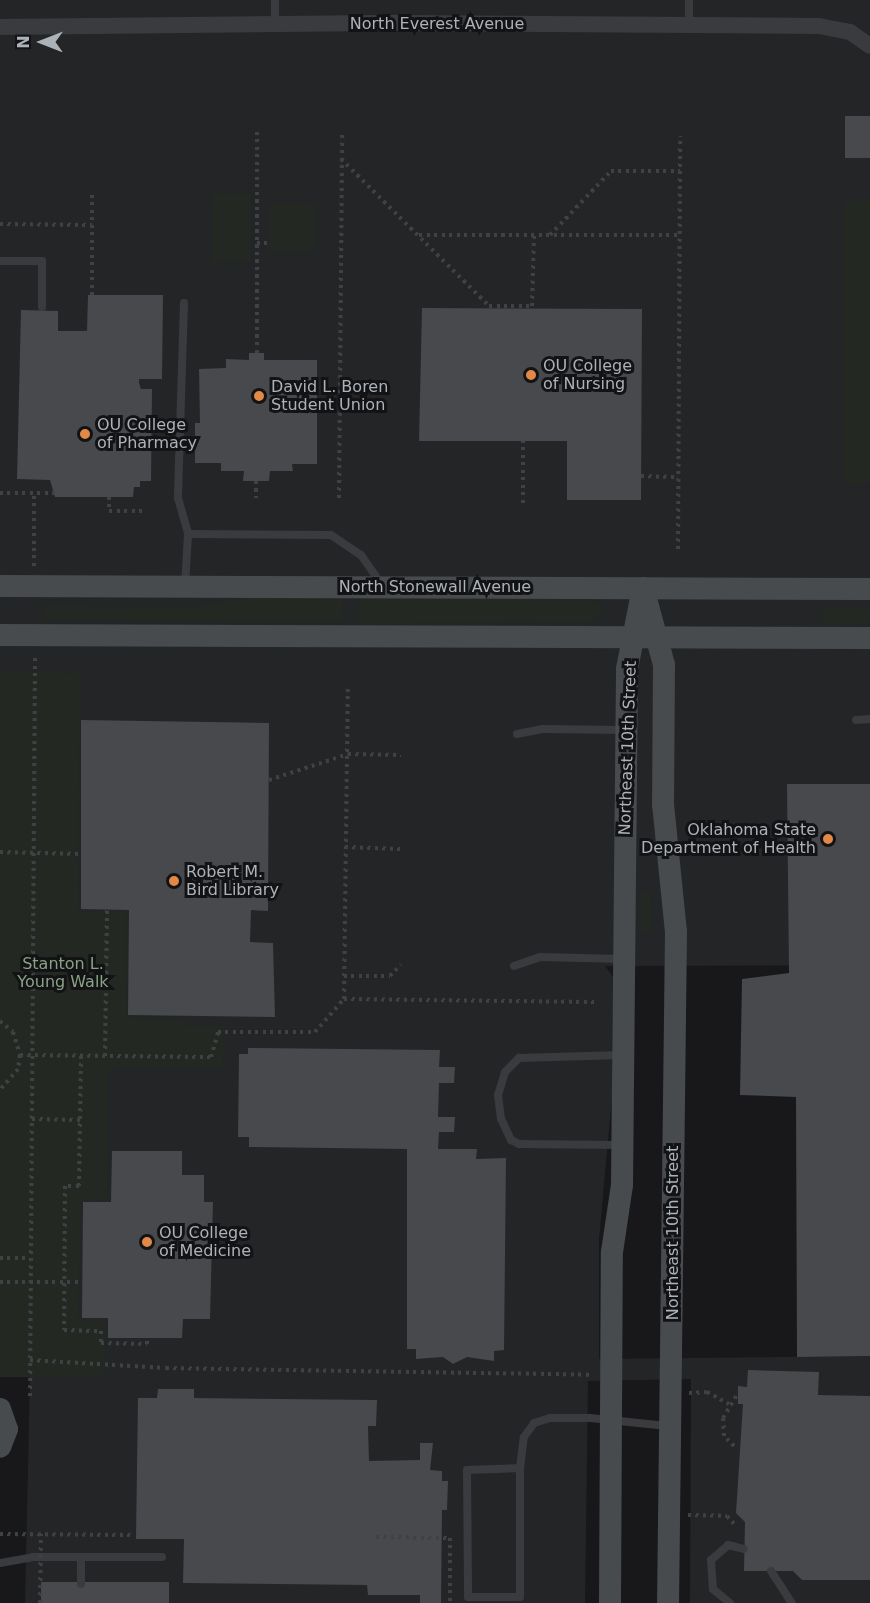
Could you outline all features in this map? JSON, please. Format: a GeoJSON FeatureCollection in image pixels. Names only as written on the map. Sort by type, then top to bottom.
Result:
{"type":"FeatureCollection","features":[{"type":"Feature","properties":{"kind":"main road","name":"North Stonewall Avenue"},"geometry":{"type":"LineString","coordinates":[[0,586],[870,589]]}},
{"type":"Feature","properties":{"kind":"main road","name":"Northeast 10th Street"},"geometry":{"type":"LineString","coordinates":[[643,588],[645,636],[664,665],[663,804],[676,933],[668,1603]]}},
{"type":"Feature","properties":{"kind":"main road"},"geometry":{"type":"LineString","coordinates":[[0,635],[870,638]]}},
{"type":"Feature","properties":{"kind":"main road","name":"Northeast 10th Street"},"geometry":{"type":"LineString","coordinates":[[610,1603],[612,1252],[622,1185],[627,669],[645,636]]}},
{"type":"Feature","properties":{"kind":"main road"},"geometry":{"type":"LineString","coordinates":[[0,1409],[7,1429],[0,1447]]}},
{"type":"Feature","properties":{"kind":"street","name":"North Everest Avenue"},"geometry":{"type":"LineString","coordinates":[[0,27],[275,24],[828,26],[850,32],[870,46]]}},
{"type":"Feature","properties":{"kind":"lane"},"geometry":{"type":"LineString","coordinates":[[275,0],[275,24]]}},
{"type":"Feature","properties":{"kind":"lane"},"geometry":{"type":"LineString","coordinates":[[689,0],[689,25]]}},
{"type":"Feature","properties":{"kind":"lane"},"geometry":{"type":"LineString","coordinates":[[0,261],[42,261],[42,307]]}},
{"type":"Feature","properties":{"kind":"lane"},"geometry":{"type":"LineString","coordinates":[[184,303],[178,498],[188,534],[185,586]]}},
{"type":"Feature","properties":{"kind":"lane"},"geometry":{"type":"LineString","coordinates":[[188,534],[331,535],[361,555],[383,587]]}},
{"type":"Feature","properties":{"kind":"lane"},"geometry":{"type":"LineString","coordinates":[[856,720],[870,719]]}},
{"type":"Feature","properties":{"kind":"lane"},"geometry":{"type":"LineString","coordinates":[[517,734],[543,729],[626,730]]}},
{"type":"Feature","properties":{"kind":"lane"},"geometry":{"type":"LineString","coordinates":[[514,966],[540,957],[624,959]]}},
{"type":"Feature","properties":{"kind":"lane"},"geometry":{"type":"LineString","coordinates":[[622,1145],[519,1144],[511,1140],[501,1119],[498,1095],[505,1072],[519,1058],[623,1055]]}},
{"type":"Feature","properties":{"kind":"lane"},"geometry":{"type":"LineString","coordinates":[[520,1468],[467,1470],[468,1596],[520,1596],[520,1468],[524,1437],[540,1419],[590,1418],[611,1423],[671,1427]]}},
{"type":"Feature","properties":{"kind":"lane"},"geometry":{"type":"LineString","coordinates":[[730,1603],[713,1589],[711,1560],[728,1545],[744,1549]]}},
{"type":"Feature","properties":{"kind":"lane"},"geometry":{"type":"LineString","coordinates":[[0,1563],[33,1557],[162,1557]]}},
{"type":"Feature","properties":{"kind":"lane"},"geometry":{"type":"LineString","coordinates":[[81,1558],[81,1584]]}},
{"type":"Feature","properties":{"kind":"lane"},"geometry":{"type":"LineString","coordinates":[[771,1571],[792,1603]]}},
{"type":"Feature","properties":{"kind":"path"},"geometry":{"type":"LineString","coordinates":[[256,132],[256,353]]}},
{"type":"Feature","properties":{"kind":"path"},"geometry":{"type":"LineString","coordinates":[[339,498],[342,133]]}},
{"type":"Feature","properties":{"kind":"path"},"geometry":{"type":"LineString","coordinates":[[678,549],[680,136]]}},
{"type":"Feature","properties":{"kind":"path"},"geometry":{"type":"LineString","coordinates":[[341,159],[489,306],[532,307],[534,235]]}},
{"type":"Feature","properties":{"kind":"path"},"geometry":{"type":"LineString","coordinates":[[550,235],[611,171],[680,171]]}},
{"type":"Feature","properties":{"kind":"path"},"geometry":{"type":"LineString","coordinates":[[92,194],[92,295]]}},
{"type":"Feature","properties":{"kind":"path"},"geometry":{"type":"LineString","coordinates":[[0,224],[92,225]]}},
{"type":"Feature","properties":{"kind":"path"},"geometry":{"type":"LineString","coordinates":[[419,235],[679,236]]}},
{"type":"Feature","properties":{"kind":"path"},"geometry":{"type":"LineString","coordinates":[[256,243],[270,243]]}},
{"type":"Feature","properties":{"kind":"path"},"geometry":{"type":"LineString","coordinates":[[523,441],[523,503]]}},
{"type":"Feature","properties":{"kind":"path"},"geometry":{"type":"LineString","coordinates":[[641,476],[678,477]]}},
{"type":"Feature","properties":{"kind":"path"},"geometry":{"type":"LineString","coordinates":[[256,481],[256,498]]}},
{"type":"Feature","properties":{"kind":"path"},"geometry":{"type":"LineString","coordinates":[[0,493],[55,494]]}},
{"type":"Feature","properties":{"kind":"path"},"geometry":{"type":"LineString","coordinates":[[34,494],[34,564]]}},
{"type":"Feature","properties":{"kind":"path"},"geometry":{"type":"LineString","coordinates":[[109,497],[109,511],[147,511]]}},
{"type":"Feature","properties":{"kind":"path"},"geometry":{"type":"LineString","coordinates":[[30,1396],[36,650]]}},
{"type":"Feature","properties":{"kind":"path"},"geometry":{"type":"LineString","coordinates":[[20,1055],[211,1057],[218,1032],[315,1032],[344,999],[348,685]]}},
{"type":"Feature","properties":{"kind":"path"},"geometry":{"type":"LineString","coordinates":[[269,780],[348,754],[401,755]]}},
{"type":"Feature","properties":{"kind":"path"},"geometry":{"type":"LineString","coordinates":[[345,847],[400,849]]}},
{"type":"Feature","properties":{"kind":"path"},"geometry":{"type":"LineString","coordinates":[[0,852],[81,854]]}},
{"type":"Feature","properties":{"kind":"path"},"geometry":{"type":"LineString","coordinates":[[105,1056],[106,909]]}},
{"type":"Feature","properties":{"kind":"path"},"geometry":{"type":"LineString","coordinates":[[344,976],[390,976],[401,963]]}},
{"type":"Feature","properties":{"kind":"path"},"geometry":{"type":"LineString","coordinates":[[344,999],[594,1002]]}},
{"type":"Feature","properties":{"kind":"path"},"geometry":{"type":"LineString","coordinates":[[0,1021],[13,1032],[20,1055],[18,1069],[0,1089]]}},
{"type":"Feature","properties":{"kind":"path"},"geometry":{"type":"LineString","coordinates":[[81,1056],[79,1186],[64,1186],[64,1330],[101,1331],[101,1343],[147,1344],[147,1338]]}},
{"type":"Feature","properties":{"kind":"path"},"geometry":{"type":"LineString","coordinates":[[32,1119],[80,1120]]}},
{"type":"Feature","properties":{"kind":"path"},"geometry":{"type":"LineString","coordinates":[[0,1258],[30,1258]]}},
{"type":"Feature","properties":{"kind":"path"},"geometry":{"type":"LineString","coordinates":[[0,1282],[82,1282]]}},
{"type":"Feature","properties":{"kind":"path"},"geometry":{"type":"LineString","coordinates":[[30,1360],[166,1368],[590,1376]]}},
{"type":"Feature","properties":{"kind":"path"},"geometry":{"type":"LineString","coordinates":[[689,1393],[707,1392],[729,1404]]}},
{"type":"Feature","properties":{"kind":"path"},"geometry":{"type":"LineString","coordinates":[[734,1446],[724,1436],[723,1427],[729,1404],[736,1396]]}},
{"type":"Feature","properties":{"kind":"path"},"geometry":{"type":"LineString","coordinates":[[688,1515],[727,1516],[735,1525]]}},
{"type":"Feature","properties":{"kind":"path"},"geometry":{"type":"LineString","coordinates":[[0,1534],[135,1535]]}},
{"type":"Feature","properties":{"kind":"path"},"geometry":{"type":"LineString","coordinates":[[40,1603],[41,1534]]}},
{"type":"Feature","properties":{"kind":"path"},"geometry":{"type":"LineString","coordinates":[[376,1537],[450,1538],[450,1603]]}},
{"type":"Feature","properties":{"kind":"shaded area"},"geometry":{"type":"Polygon","coordinates":[[[0,0],[870,0],[870,965],[605,966],[613,977],[612,1097],[599,1239],[599,1359],[870,1356],[870,1603],[690,1603],[691,1379],[588,1381],[585,1603],[25,1603],[30,1377],[0,1377],[0,0]]]}},
{"type":"Feature","properties":{"kind":"green space"},"geometry":{"type":"Polygon","coordinates":[[[212,194],[250,194],[250,261],[212,261],[212,194]]]}},
{"type":"Feature","properties":{"kind":"green space"},"geometry":{"type":"Polygon","coordinates":[[[845,201],[870,201],[870,484],[845,484],[845,201]]]}},
{"type":"Feature","properties":{"kind":"green space"},"geometry":{"type":"Polygon","coordinates":[[[270,204],[315,204],[315,251],[270,251],[270,204]]]}},
{"type":"Feature","properties":{"kind":"green space"},"geometry":{"type":"Polygon","coordinates":[[[264,595],[342,596],[343,621],[43,620],[43,605],[192,607],[264,595]]]}},
{"type":"Feature","properties":{"kind":"green space"},"geometry":{"type":"Polygon","coordinates":[[[360,595],[585,598],[599,603],[603,609],[592,622],[359,623],[360,595]]]}},
{"type":"Feature","properties":{"kind":"green space"},"geometry":{"type":"Polygon","coordinates":[[[870,608],[870,623],[825,624],[818,616],[825,609],[870,608]]]}},
{"type":"Feature","properties":{"kind":"green space","name":"Stanton L. Young Walk"},"geometry":{"type":"Polygon","coordinates":[[[0,671],[80,673],[78,911],[127,912],[126,1018],[182,1019],[182,1026],[224,1026],[223,1067],[108,1068],[107,1200],[81,1201],[78,1321],[105,1321],[104,1377],[0,1377],[0,671]]]}},
{"type":"Feature","properties":{"kind":"green space"},"geometry":{"type":"Polygon","coordinates":[[[639,893],[651,893],[652,922],[648,932],[642,932],[638,920],[639,893]]]}},
{"type":"Feature","properties":{"kind":"building"},"geometry":{"type":"Polygon","coordinates":[[[845,116],[870,116],[870,158],[845,158],[845,116]]]}},
{"type":"Feature","properties":{"kind":"building","name":"OU College of Pharmacy"},"geometry":{"type":"Polygon","coordinates":[[[88,295],[163,295],[162,379],[139,379],[141,389],[152,389],[151,481],[140,481],[140,487],[134,487],[133,497],[55,497],[50,480],[17,479],[21,310],[58,311],[58,331],[87,331],[88,295]]]}},
{"type":"Feature","properties":{"kind":"building","name":"OU College of Nursing"},"geometry":{"type":"Polygon","coordinates":[[[422,308],[642,309],[641,500],[567,500],[567,441],[419,441],[422,308]]]}},
{"type":"Feature","properties":{"kind":"building","name":"David L. Boren Student Union"},"geometry":{"type":"Polygon","coordinates":[[[249,353],[264,353],[264,360],[317,360],[317,464],[292,464],[293,471],[270,471],[269,481],[243,481],[244,471],[221,471],[221,463],[195,463],[195,423],[200,423],[199,369],[226,368],[226,359],[249,360],[249,353]]]}},
{"type":"Feature","properties":{"kind":"building","name":"Robert M. Bird Library"},"geometry":{"type":"Polygon","coordinates":[[[81,720],[269,723],[268,911],[251,910],[250,942],[273,943],[275,1017],[128,1015],[129,910],[81,909],[81,720]]]}},
{"type":"Feature","properties":{"kind":"building"},"geometry":{"type":"Polygon","coordinates":[[[787,784],[870,784],[870,1356],[797,1357],[796,1097],[740,1095],[742,979],[789,973],[787,784]]]}},
{"type":"Feature","properties":{"kind":"building"},"geometry":{"type":"Polygon","coordinates":[[[248,1048],[440,1050],[439,1067],[455,1067],[454,1083],[439,1083],[438,1117],[455,1117],[454,1132],[439,1132],[438,1149],[477,1149],[476,1159],[506,1158],[504,1350],[494,1351],[494,1361],[467,1357],[453,1364],[443,1357],[416,1359],[416,1349],[407,1349],[407,1149],[249,1147],[249,1137],[238,1137],[239,1054],[248,1054],[248,1048]]]}},
{"type":"Feature","properties":{"kind":"building","name":"OU College of Medicine"},"geometry":{"type":"Polygon","coordinates":[[[112,1151],[182,1151],[182,1175],[204,1175],[204,1202],[213,1202],[210,1319],[183,1319],[182,1338],[108,1338],[108,1318],[82,1318],[83,1202],[111,1202],[112,1151]]]}},
{"type":"Feature","properties":{"kind":"building"},"geometry":{"type":"Polygon","coordinates":[[[748,1370],[819,1372],[818,1395],[870,1396],[870,1580],[802,1580],[793,1571],[744,1571],[745,1522],[736,1513],[743,1404],[738,1404],[738,1386],[747,1387],[748,1370]]]}},
{"type":"Feature","properties":{"kind":"building"},"geometry":{"type":"Polygon","coordinates":[[[158,1389],[194,1389],[194,1398],[377,1400],[376,1426],[368,1426],[369,1461],[420,1460],[420,1443],[433,1443],[430,1470],[442,1471],[442,1481],[448,1481],[447,1510],[442,1510],[441,1603],[420,1603],[420,1595],[368,1595],[367,1585],[183,1583],[184,1539],[136,1539],[138,1398],[157,1398],[158,1389]]]}},
{"type":"Feature","properties":{"kind":"building"},"geometry":{"type":"Polygon","coordinates":[[[41,1582],[169,1582],[169,1603],[41,1603],[41,1582]]]}},
{"type":"Feature","properties":{"kind":"place","name":"OU College of Nursing"},"geometry":{"type":"Point","coordinates":[531,375]}},
{"type":"Feature","properties":{"kind":"place","name":"David L. Boren Student Union"},"geometry":{"type":"Point","coordinates":[259,396]}},
{"type":"Feature","properties":{"kind":"place","name":"OU College of Pharmacy"},"geometry":{"type":"Point","coordinates":[85,434]}},
{"type":"Feature","properties":{"kind":"place","name":"Oklahoma State Department of Health"},"geometry":{"type":"Point","coordinates":[828,839]}},
{"type":"Feature","properties":{"kind":"place","name":"Robert M. Bird Library"},"geometry":{"type":"Point","coordinates":[174,881]}},
{"type":"Feature","properties":{"kind":"place","name":"OU College of Medicine"},"geometry":{"type":"Point","coordinates":[147,1242]}}]}
